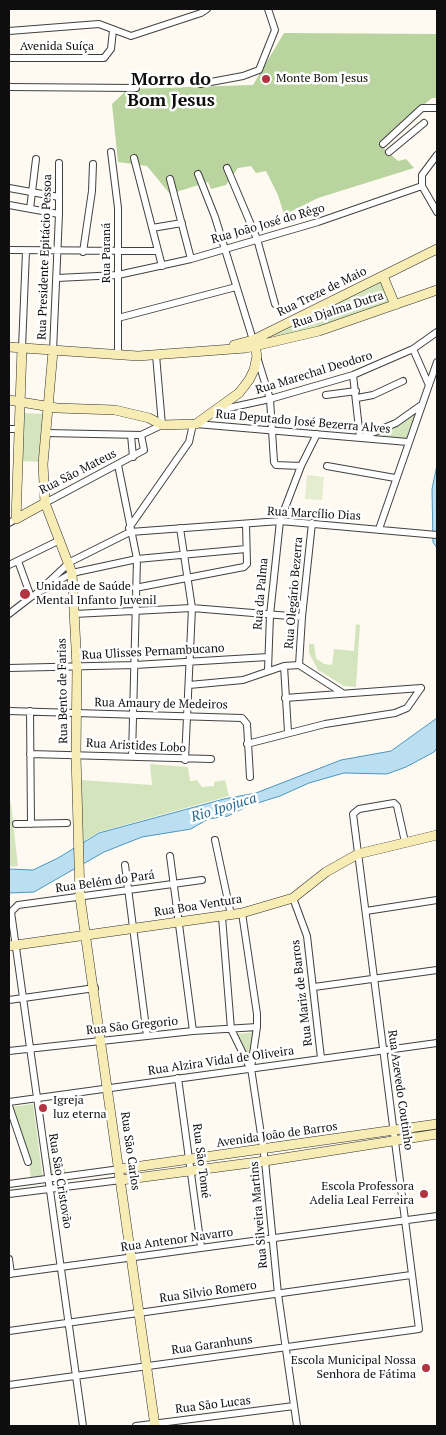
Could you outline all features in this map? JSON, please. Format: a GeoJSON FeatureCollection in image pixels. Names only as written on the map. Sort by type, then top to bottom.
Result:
{"type":"FeatureCollection","features":[{"type":"Feature","properties":{"kind":"street"},"geometry":{"type":"LineString","coordinates":[[9,31],[99,24],[123,34],[139,35],[206,9]]}},
{"type":"Feature","properties":{"kind":"street"},"geometry":{"type":"LineString","coordinates":[[200,84],[243,76],[259,70],[275,30],[268,9]]}},
{"type":"Feature","properties":{"kind":"street","name":"Avenida Suíça"},"geometry":{"type":"LineString","coordinates":[[9,58],[104,58],[111,49],[113,30]]}},
{"type":"Feature","properties":{"kind":"street"},"geometry":{"type":"LineString","coordinates":[[9,87],[136,88]]}},
{"type":"Feature","properties":{"kind":"street"},"geometry":{"type":"LineString","coordinates":[[383,144],[425,107],[437,108]]}},
{"type":"Feature","properties":{"kind":"street"},"geometry":{"type":"LineString","coordinates":[[389,152],[424,124]]}},
{"type":"Feature","properties":{"kind":"street","name":"Rua Paraná"},"geometry":{"type":"LineString","coordinates":[[111,152],[118,208],[118,355]]}},
{"type":"Feature","properties":{"kind":"street"},"geometry":{"type":"LineString","coordinates":[[437,155],[422,175],[422,186],[437,212]]}},
{"type":"Feature","properties":{"kind":"street"},"geometry":{"type":"LineString","coordinates":[[134,158],[162,266]]}},
{"type":"Feature","properties":{"kind":"street"},"geometry":{"type":"LineString","coordinates":[[30,209],[36,159]]}},
{"type":"Feature","properties":{"kind":"street","name":"Rua Presidente Epitácio Pessoa"},"geometry":{"type":"LineString","coordinates":[[53,351],[57,278],[59,163]]}},
{"type":"Feature","properties":{"kind":"street"},"geometry":{"type":"LineString","coordinates":[[83,252],[92,191],[92,164]]}},
{"type":"Feature","properties":{"kind":"street"},"geometry":{"type":"LineString","coordinates":[[227,168],[257,239],[275,304]]}},
{"type":"Feature","properties":{"kind":"street"},"geometry":{"type":"LineString","coordinates":[[198,174],[215,217],[270,400],[276,465],[301,466]]}},
{"type":"Feature","properties":{"kind":"street"},"geometry":{"type":"LineString","coordinates":[[170,178],[191,259]]}},
{"type":"Feature","properties":{"kind":"street","name":"Rua João José do Rêgo"},"geometry":{"type":"LineString","coordinates":[[57,278],[118,275],[191,259],[318,222],[422,186]]}},
{"type":"Feature","properties":{"kind":"street"},"geometry":{"type":"LineString","coordinates":[[9,188],[59,197]]}},
{"type":"Feature","properties":{"kind":"street"},"geometry":{"type":"LineString","coordinates":[[9,205],[59,214]]}},
{"type":"Feature","properties":{"kind":"street"},"geometry":{"type":"LineString","coordinates":[[152,228],[182,223]]}},
{"type":"Feature","properties":{"kind":"street","name":"Rua Treze de Maio"},"geometry":{"type":"LineString","coordinates":[[9,347],[118,355],[156,355],[255,347],[285,324],[437,249]]}},
{"type":"Feature","properties":{"kind":"street"},"geometry":{"type":"LineString","coordinates":[[9,250],[57,252],[158,251]]}},
{"type":"Feature","properties":{"kind":"street"},"geometry":{"type":"LineString","coordinates":[[12,521],[19,430],[26,251]]}},
{"type":"Feature","properties":{"kind":"street"},"geometry":{"type":"LineString","coordinates":[[383,276],[395,305]]}},
{"type":"Feature","properties":{"kind":"street"},"geometry":{"type":"LineString","coordinates":[[118,318],[236,286]]}},
{"type":"Feature","properties":{"kind":"street","name":"Rua Djalma Dutra"},"geometry":{"type":"LineString","coordinates":[[255,347],[291,338],[437,290]]}},
{"type":"Feature","properties":{"kind":"street"},"geometry":{"type":"LineString","coordinates":[[285,324],[285,334],[291,338]]}},
{"type":"Feature","properties":{"kind":"street","name":"Rua Marechal Deodoro"},"geometry":{"type":"LineString","coordinates":[[219,410],[270,400],[353,375],[413,349],[437,332]]}},
{"type":"Feature","properties":{"kind":"street"},"geometry":{"type":"LineString","coordinates":[[46,433],[142,435],[162,425],[194,424],[219,410],[239,393],[250,380],[254,370],[255,347]]}},
{"type":"Feature","properties":{"kind":"street"},"geometry":{"type":"LineString","coordinates":[[413,349],[428,383]]}},
{"type":"Feature","properties":{"kind":"street","name":"Rua Bento de Farias"},"geometry":{"type":"LineString","coordinates":[[53,351],[43,464],[45,503],[70,562],[72,573],[77,667],[76,755],[79,879]]}},
{"type":"Feature","properties":{"kind":"street"},"geometry":{"type":"LineString","coordinates":[[156,355],[162,425]]}},
{"type":"Feature","properties":{"kind":"street"},"geometry":{"type":"LineString","coordinates":[[379,529],[420,406],[437,362]]}},
{"type":"Feature","properties":{"kind":"street"},"geometry":{"type":"LineString","coordinates":[[353,375],[360,438],[396,423],[420,406]]}},
{"type":"Feature","properties":{"kind":"street"},"geometry":{"type":"LineString","coordinates":[[326,395],[373,395],[403,381]]}},
{"type":"Feature","properties":{"kind":"street"},"geometry":{"type":"LineString","coordinates":[[9,400],[48,406],[115,410],[149,418],[162,425]]}},
{"type":"Feature","properties":{"kind":"street"},"geometry":{"type":"LineString","coordinates":[[9,614],[34,595],[70,562],[130,530],[189,442],[194,424]]}},
{"type":"Feature","properties":{"kind":"street","name":"Rua Deputado José Bezerra Alves"},"geometry":{"type":"LineString","coordinates":[[194,424],[408,442]]}},
{"type":"Feature","properties":{"kind":"street"},"geometry":{"type":"LineString","coordinates":[[9,429],[19,430]]}},
{"type":"Feature","properties":{"kind":"street","name":"Rua da Palma"},"geometry":{"type":"LineString","coordinates":[[268,670],[270,615],[280,521],[301,466],[317,434]]}},
{"type":"Feature","properties":{"kind":"street"},"geometry":{"type":"LineString","coordinates":[[131,435],[133,457]]}},
{"type":"Feature","properties":{"kind":"street","name":"Rua São Mateus"},"geometry":{"type":"LineString","coordinates":[[12,521],[144,450],[142,435]]}},
{"type":"Feature","properties":{"kind":"street"},"geometry":{"type":"LineString","coordinates":[[118,465],[137,559],[132,757]]}},
{"type":"Feature","properties":{"kind":"street"},"geometry":{"type":"LineString","coordinates":[[327,466],[395,478]]}},
{"type":"Feature","properties":{"kind":"street","name":"Rua Marcílio Dias"},"geometry":{"type":"LineString","coordinates":[[130,530],[280,521],[437,535]]}},
{"type":"Feature","properties":{"kind":"street","name":"Rua Olegário Bezerra"},"geometry":{"type":"LineString","coordinates":[[299,665],[312,523]]}},
{"type":"Feature","properties":{"kind":"street"},"geometry":{"type":"LineString","coordinates":[[135,588],[189,579],[246,566],[246,524]]}},
{"type":"Feature","properties":{"kind":"street"},"geometry":{"type":"LineString","coordinates":[[180,528],[192,608],[185,760]]}},
{"type":"Feature","properties":{"kind":"street"},"geometry":{"type":"LineString","coordinates":[[9,565],[60,540]]}},
{"type":"Feature","properties":{"kind":"street"},"geometry":{"type":"LineString","coordinates":[[34,595],[72,573],[137,559],[246,549]]}},
{"type":"Feature","properties":{"kind":"street"},"geometry":{"type":"LineString","coordinates":[[18,561],[34,595]]}},
{"type":"Feature","properties":{"kind":"street"},"geometry":{"type":"LineString","coordinates":[[74,614],[192,608],[302,617]]}},
{"type":"Feature","properties":{"kind":"street","name":"Rua Ulisses Pernambucano"},"geometry":{"type":"LineString","coordinates":[[9,668],[135,665],[268,657]]}},
{"type":"Feature","properties":{"kind":"street"},"geometry":{"type":"LineString","coordinates":[[189,686],[243,680],[268,670],[299,665],[340,692]]}},
{"type":"Feature","properties":{"kind":"street"},"geometry":{"type":"LineString","coordinates":[[284,666],[288,732]]}},
{"type":"Feature","properties":{"kind":"street"},"geometry":{"type":"LineString","coordinates":[[250,777],[247,744],[288,732],[395,713],[407,708],[421,688],[340,692],[285,698]]}},
{"type":"Feature","properties":{"kind":"street","name":"Rua Amaury de Medeiros"},"geometry":{"type":"LineString","coordinates":[[9,711],[240,717],[245,719],[247,744]]}},
{"type":"Feature","properties":{"kind":"street"},"geometry":{"type":"LineString","coordinates":[[30,711],[31,824]]}},
{"type":"Feature","properties":{"kind":"street","name":"Rua Aristides Lobo"},"geometry":{"type":"LineString","coordinates":[[30,754],[185,760],[211,759]]}},
{"type":"Feature","properties":{"kind":"street","name":"Rua Azevedo Coutinho"},"geometry":{"type":"LineString","coordinates":[[405,842],[397,806],[390,803],[360,809],[352,816],[396,1140],[419,1329]]}},
{"type":"Feature","properties":{"kind":"street"},"geometry":{"type":"LineString","coordinates":[[16,824],[67,823]]}},
{"type":"Feature","properties":{"kind":"street","name":"Rua Boa Ventura"},"geometry":{"type":"LineString","coordinates":[[12,946],[242,913],[293,898],[326,872],[358,854],[437,834]]}},
{"type":"Feature","properties":{"kind":"street"},"geometry":{"type":"LineString","coordinates":[[215,840],[226,916],[231,1029],[251,1068]]}},
{"type":"Feature","properties":{"kind":"street"},"geometry":{"type":"LineString","coordinates":[[170,856],[193,1030]]}},
{"type":"Feature","properties":{"kind":"street"},"geometry":{"type":"LineString","coordinates":[[126,865],[147,1036]]}},
{"type":"Feature","properties":{"kind":"street","name":"Rua São Carlos"},"geometry":{"type":"LineString","coordinates":[[79,879],[155,1425]]}},
{"type":"Feature","properties":{"kind":"street","name":"Rua Belém do Pará"},"geometry":{"type":"LineString","coordinates":[[12,909],[18,906],[129,889],[202,880]]}},
{"type":"Feature","properties":{"kind":"street","name":"Rua Mariz de Barros"},"geometry":{"type":"LineString","coordinates":[[293,898],[307,936],[321,1058]]}},
{"type":"Feature","properties":{"kind":"street"},"geometry":{"type":"LineString","coordinates":[[366,911],[437,900]]}},
{"type":"Feature","properties":{"kind":"street","name":"Rua São Cristovão"},"geometry":{"type":"LineString","coordinates":[[12,909],[12,946],[22,998],[83,1426]]}},
{"type":"Feature","properties":{"kind":"street","name":"Rua Silveira Martins"},"geometry":{"type":"LineString","coordinates":[[242,913],[254,989],[257,1027],[251,1068],[264,1150],[271,1239],[296,1426]]}},
{"type":"Feature","properties":{"kind":"street"},"geometry":{"type":"LineString","coordinates":[[314,987],[437,970]]}},
{"type":"Feature","properties":{"kind":"street"},"geometry":{"type":"LineString","coordinates":[[9,1000],[95,988]]}},
{"type":"Feature","properties":{"kind":"street","name":"Rua São Gregorio"},"geometry":{"type":"LineString","coordinates":[[9,1051],[193,1030],[257,1027]]}},
{"type":"Feature","properties":{"kind":"street","name":"Rua Alzira Vidal de Oliveira"},"geometry":{"type":"LineString","coordinates":[[9,1102],[437,1043]]}},
{"type":"Feature","properties":{"kind":"street","name":"Rua São Tomé"},"geometry":{"type":"LineString","coordinates":[[178,1078],[200,1247]]}},
{"type":"Feature","properties":{"kind":"street"},"geometry":{"type":"LineString","coordinates":[[9,1106],[28,1162]]}},
{"type":"Feature","properties":{"kind":"street","name":"Avenida João de Barros"},"geometry":{"type":"LineString","coordinates":[[120,1169],[437,1124]]}},
{"type":"Feature","properties":{"kind":"street","name":"Avenida João de Barros"},"geometry":{"type":"LineString","coordinates":[[121,1180],[191,1172],[437,1134]]}},
{"type":"Feature","properties":{"kind":"street"},"geometry":{"type":"LineString","coordinates":[[9,1184],[120,1169]]}},
{"type":"Feature","properties":{"kind":"street"},"geometry":{"type":"LineString","coordinates":[[9,1194],[121,1180]]}},
{"type":"Feature","properties":{"kind":"street","name":"Rua Antenor Navarro"},"geometry":{"type":"LineString","coordinates":[[10,1274],[437,1216]]}},
{"type":"Feature","properties":{"kind":"street"},"geometry":{"type":"LineString","coordinates":[[9,1259],[10,1274]]}},
{"type":"Feature","properties":{"kind":"street","name":"Rua Silvio Romero"},"geometry":{"type":"LineString","coordinates":[[9,1331],[411,1275]]}},
{"type":"Feature","properties":{"kind":"street","name":"Rua Garanhuns"},"geometry":{"type":"LineString","coordinates":[[9,1385],[419,1329]]}},
{"type":"Feature","properties":{"kind":"street","name":"Rua São Lucas"},"geometry":{"type":"LineString","coordinates":[[136,1426],[294,1406]]}},
{"type":"Feature","properties":{"kind":"green space"},"geometry":{"type":"Polygon","coordinates":[[[284,33],[437,34],[437,98],[432,98],[378,143],[398,161],[406,159],[414,168],[318,198],[284,215],[278,195],[266,171],[256,173],[251,166],[238,168],[226,185],[211,189],[208,182],[170,194],[147,166],[118,162],[112,104],[128,89],[253,85],[284,33]]]}},
{"type":"Feature","properties":{"kind":"green space"},"geometry":{"type":"Polygon","coordinates":[[[385,277],[396,303],[265,344],[262,337],[385,277]]]}},
{"type":"Feature","properties":{"kind":"green space"},"geometry":{"type":"Polygon","coordinates":[[[417,411],[406,439],[371,434],[417,411]]]}},
{"type":"Feature","properties":{"kind":"green space"},"geometry":{"type":"Polygon","coordinates":[[[22,413],[45,414],[43,462],[19,461],[22,413]]]}},
{"type":"Feature","properties":{"kind":"green space"},"geometry":{"type":"Polygon","coordinates":[[[307,475],[324,477],[322,500],[305,499],[307,475]]]}},
{"type":"Feature","properties":{"kind":"green space"},"geometry":{"type":"Polygon","coordinates":[[[356,624],[360,625],[356,687],[344,686],[318,670],[309,653],[309,644],[314,644],[316,658],[324,664],[332,665],[334,649],[354,651],[356,624]]]}},
{"type":"Feature","properties":{"kind":"green space"},"geometry":{"type":"Polygon","coordinates":[[[150,764],[188,767],[190,781],[197,780],[202,787],[214,786],[214,782],[225,780],[229,796],[99,832],[81,843],[81,780],[152,785],[150,764]]]}},
{"type":"Feature","properties":{"kind":"green space"},"geometry":{"type":"Polygon","coordinates":[[[9,803],[11,803],[18,866],[9,867],[9,803]]]}},
{"type":"Feature","properties":{"kind":"green space"},"geometry":{"type":"Polygon","coordinates":[[[257,1032],[252,1068],[237,1034],[257,1032]]]}},
{"type":"Feature","properties":{"kind":"green space"},"geometry":{"type":"Polygon","coordinates":[[[33,1104],[43,1179],[31,1180],[29,1162],[11,1107],[33,1104]]]}},
{"type":"Feature","properties":{"kind":"green space"},"geometry":{"type":"Polygon","coordinates":[[[63,1155],[66,1175],[51,1177],[48,1158],[63,1155]]]}},
{"type":"Feature","properties":{"kind":"water"},"geometry":{"type":"Polygon","coordinates":[[[437,465],[437,548],[433,542],[432,489],[437,465]]]}},
{"type":"Feature","properties":{"kind":"water","name":"Rio Ipojuca"},"geometry":{"type":"Polygon","coordinates":[[[437,718],[437,748],[434,752],[406,767],[387,774],[344,773],[309,783],[280,796],[248,806],[228,816],[208,819],[191,829],[142,837],[104,852],[34,892],[9,893],[9,869],[33,870],[58,858],[99,833],[224,799],[256,793],[341,760],[391,751],[437,718]]]}},
{"type":"Feature","properties":{"kind":"place","name":"Monte Bom Jesus"},"geometry":{"type":"Point","coordinates":[266,79]}},
{"type":"Feature","properties":{"kind":"place","name":"Unidade de Saúde Mental Infanto Juvenil"},"geometry":{"type":"Point","coordinates":[25,594]}},
{"type":"Feature","properties":{"kind":"place","name":"Igreja luz eterna"},"geometry":{"type":"Point","coordinates":[43,1108]}},
{"type":"Feature","properties":{"kind":"place","name":"Escola Professora Adelia Leal Ferreira"},"geometry":{"type":"Point","coordinates":[424,1194]}},
{"type":"Feature","properties":{"kind":"place","name":"Escola Municipal Nossa Senhora de Fátima"},"geometry":{"type":"Point","coordinates":[426,1368]}},
{"type":"Feature","properties":{"kind":"district","name":"Morro do Bom Jesus"},"geometry":{"type":"Point","coordinates":[171,90]}}]}
